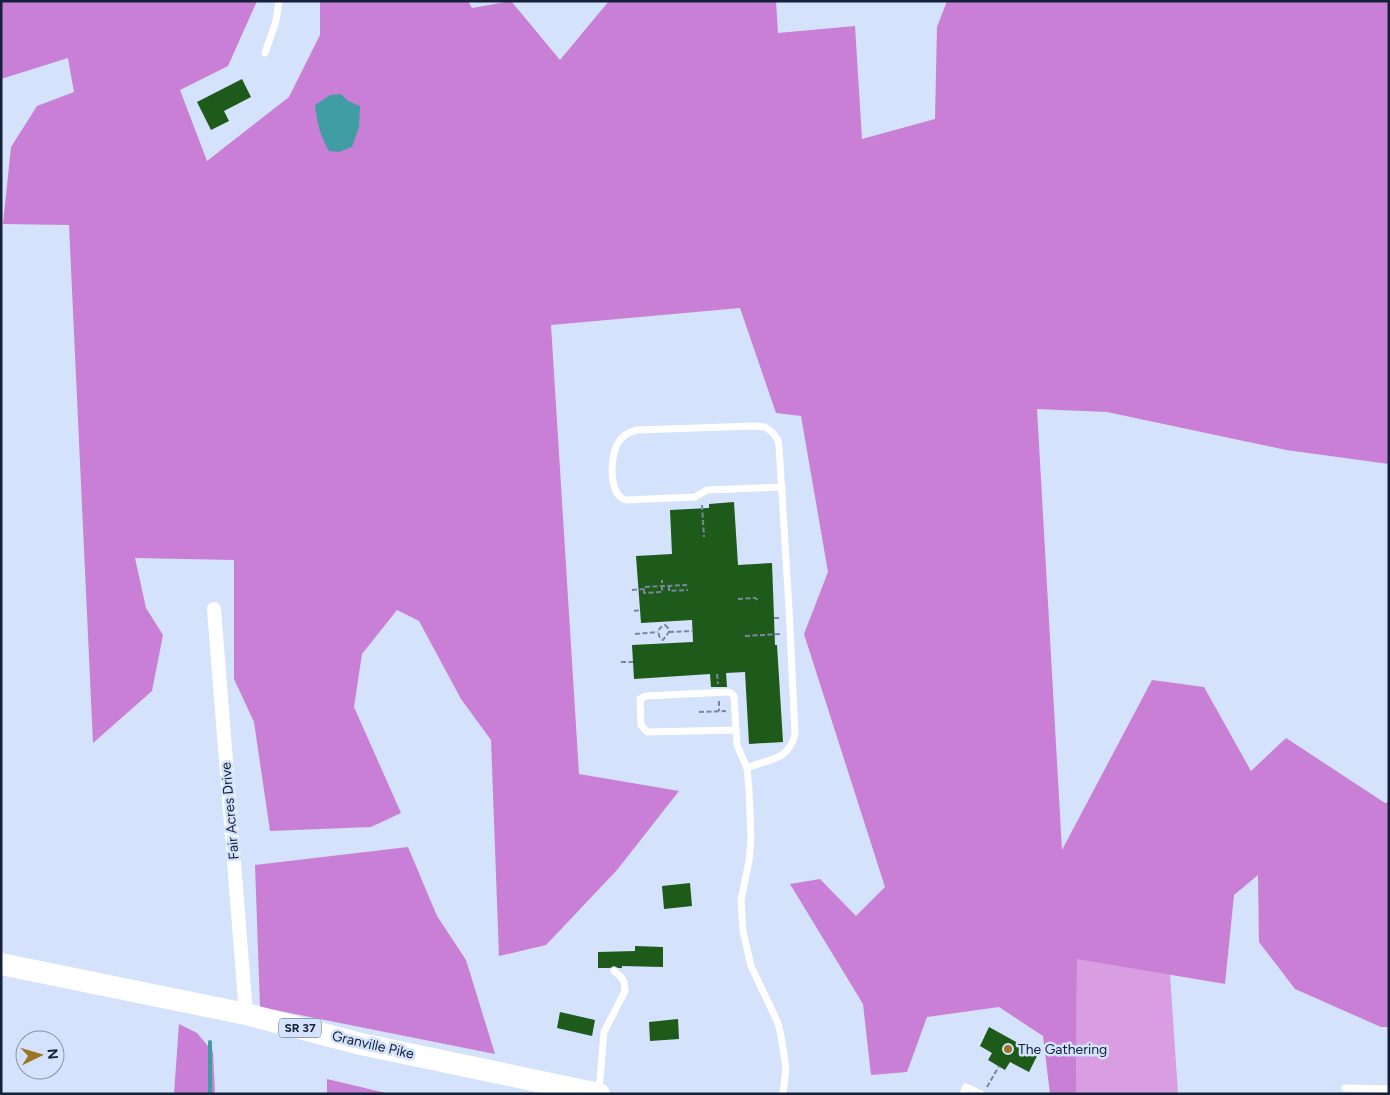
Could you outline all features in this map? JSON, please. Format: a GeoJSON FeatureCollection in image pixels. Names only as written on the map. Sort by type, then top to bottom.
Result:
{"type":"FeatureCollection","features":[{"type":"Feature","properties":{"kind":"highway","name":"Granville Pike"},"geometry":{"type":"LineString","coordinates":[[1,964],[246,1014],[361,1044],[599,1094]]}},
{"type":"Feature","properties":{"kind":"street","name":"Fair Acres Drive"},"geometry":{"type":"LineString","coordinates":[[214,609],[246,1014]]}},
{"type":"Feature","properties":{"kind":"lane"},"geometry":{"type":"LineString","coordinates":[[265,53],[276,21],[279,1]]}},
{"type":"Feature","properties":{"kind":"lane"},"geometry":{"type":"LineString","coordinates":[[747,768],[784,754],[789,750],[795,734],[782,487],[778,440],[772,432],[760,426],[634,431],[618,442],[614,456],[614,487],[619,498],[626,500],[695,496],[707,490],[782,487]]}},
{"type":"Feature","properties":{"kind":"lane"},"geometry":{"type":"LineString","coordinates":[[736,730],[647,732],[641,725],[640,702],[642,697],[646,696],[729,692],[734,696],[739,751],[747,768],[750,790],[751,845],[741,900],[741,916],[746,950],[751,966],[778,1023],[786,1068],[783,1094]]}},
{"type":"Feature","properties":{"kind":"lane"},"geometry":{"type":"LineString","coordinates":[[599,1094],[604,1032],[625,991],[624,982],[614,971]]}},
{"type":"Feature","properties":{"kind":"lane"},"geometry":{"type":"LineString","coordinates":[[962,1094],[966,1087],[982,1094]]}},
{"type":"Feature","properties":{"kind":"lane"},"geometry":{"type":"LineString","coordinates":[[1345,1088],[1389,1088]]}},
{"type":"Feature","properties":{"kind":"path"},"geometry":{"type":"LineString","coordinates":[[702,505],[704,537]]}},
{"type":"Feature","properties":{"kind":"path"},"geometry":{"type":"LineString","coordinates":[[644,589],[644,593],[662,592],[662,580]]}},
{"type":"Feature","properties":{"kind":"path"},"geometry":{"type":"LineString","coordinates":[[632,590],[644,589],[644,587],[687,585]]}},
{"type":"Feature","properties":{"kind":"path"},"geometry":{"type":"LineString","coordinates":[[669,586],[669,591],[688,590]]}},
{"type":"Feature","properties":{"kind":"path"},"geometry":{"type":"LineString","coordinates":[[738,599],[755,598],[758,600]]}},
{"type":"Feature","properties":{"kind":"path"},"geometry":{"type":"LineString","coordinates":[[634,611],[641,610]]}},
{"type":"Feature","properties":{"kind":"path"},"geometry":{"type":"LineString","coordinates":[[774,618],[782,618]]}},
{"type":"Feature","properties":{"kind":"path"},"geometry":{"type":"LineString","coordinates":[[658,632],[665,625],[669,632]]}},
{"type":"Feature","properties":{"kind":"path"},"geometry":{"type":"LineString","coordinates":[[669,632],[692,631]]}},
{"type":"Feature","properties":{"kind":"path"},"geometry":{"type":"LineString","coordinates":[[658,632],[663,640],[669,632]]}},
{"type":"Feature","properties":{"kind":"path"},"geometry":{"type":"LineString","coordinates":[[635,634],[658,632]]}},
{"type":"Feature","properties":{"kind":"path"},"geometry":{"type":"LineString","coordinates":[[745,636],[783,634]]}},
{"type":"Feature","properties":{"kind":"path"},"geometry":{"type":"LineString","coordinates":[[621,662],[633,662]]}},
{"type":"Feature","properties":{"kind":"path"},"geometry":{"type":"LineString","coordinates":[[717,674],[718,685]]}},
{"type":"Feature","properties":{"kind":"path"},"geometry":{"type":"LineString","coordinates":[[719,699],[719,711]]}},
{"type":"Feature","properties":{"kind":"path"},"geometry":{"type":"LineString","coordinates":[[699,712],[726,710]]}},
{"type":"Feature","properties":{"kind":"path"},"geometry":{"type":"LineString","coordinates":[[982,1094],[999,1066]]}},
{"type":"Feature","properties":{"kind":"shaded area"},"geometry":{"type":"Polygon","coordinates":[[[1,1],[257,1],[228,66],[180,90],[207,161],[289,97],[320,35],[320,1],[468,1],[472,8],[511,1],[560,60],[609,1],[776,1],[778,33],[855,26],[862,139],[935,119],[937,27],[947,1],[1389,1],[1389,464],[1286,450],[1107,412],[1037,409],[1062,850],[1152,680],[1204,687],[1251,771],[1286,738],[1385,803],[1389,802],[1389,1027],[1381,1027],[1295,989],[1259,942],[1258,875],[1234,895],[1225,984],[1077,959],[1076,1094],[1050,1094],[1043,1036],[999,1007],[927,1017],[907,1072],[871,1075],[863,1004],[790,884],[820,879],[856,916],[885,887],[804,634],[828,572],[801,416],[776,413],[740,308],[551,325],[579,774],[679,791],[617,870],[546,945],[499,956],[491,740],[461,699],[419,621],[397,610],[362,654],[354,707],[401,813],[371,827],[270,831],[254,722],[234,679],[234,560],[135,558],[146,608],[163,635],[152,691],[93,743],[69,225],[3,224],[11,147],[37,106],[74,92],[68,58],[1,79],[1,1]]]}},
{"type":"Feature","properties":{"kind":"shaded area"},"geometry":{"type":"Polygon","coordinates":[[[341,94],[348,101],[360,106],[359,127],[352,147],[339,152],[329,151],[319,129],[315,105],[330,95],[341,94]]]}},
{"type":"Feature","properties":{"kind":"shaded area"},"geometry":{"type":"Polygon","coordinates":[[[408,847],[437,916],[466,960],[495,1054],[260,1007],[255,865],[408,847]]]}},
{"type":"Feature","properties":{"kind":"shaded area"},"geometry":{"type":"Polygon","coordinates":[[[1077,958],[1170,974],[1178,1094],[1076,1094],[1077,958]]]}},
{"type":"Feature","properties":{"kind":"shaded area"},"geometry":{"type":"Polygon","coordinates":[[[179,1024],[197,1033],[213,1052],[215,1094],[174,1094],[179,1024]]]}},
{"type":"Feature","properties":{"kind":"shaded area"},"geometry":{"type":"Polygon","coordinates":[[[327,1079],[390,1094],[327,1094],[327,1079]]]}},
{"type":"Feature","properties":{"kind":"building"},"geometry":{"type":"Polygon","coordinates":[[[242,79],[251,97],[224,111],[229,121],[211,130],[197,102],[242,79]]]}},
{"type":"Feature","properties":{"kind":"building"},"geometry":{"type":"Polygon","coordinates":[[[734,502],[738,565],[772,563],[775,645],[777,645],[783,742],[749,744],[745,672],[726,673],[727,687],[711,687],[710,674],[634,679],[632,645],[693,642],[692,620],[641,623],[636,556],[672,554],[670,510],[709,508],[709,504],[734,502]]]}},
{"type":"Feature","properties":{"kind":"building"},"geometry":{"type":"Polygon","coordinates":[[[690,883],[692,906],[664,909],[662,886],[690,883]]]}},
{"type":"Feature","properties":{"kind":"building"},"geometry":{"type":"Polygon","coordinates":[[[635,946],[663,947],[663,967],[622,966],[622,968],[618,968],[614,966],[598,968],[598,952],[635,951],[635,946]]]}},
{"type":"Feature","properties":{"kind":"building"},"geometry":{"type":"Polygon","coordinates":[[[560,1012],[595,1020],[592,1036],[557,1028],[560,1012]]]}},
{"type":"Feature","properties":{"kind":"building"},"geometry":{"type":"Polygon","coordinates":[[[678,1019],[679,1039],[650,1041],[649,1022],[678,1019]]]}},
{"type":"Feature","properties":{"kind":"building","name":"The Gathering"},"geometry":{"type":"Polygon","coordinates":[[[989,1027],[1038,1054],[1029,1072],[1010,1062],[1005,1070],[988,1060],[992,1053],[980,1046],[989,1027]]]}},
{"type":"Feature","properties":{"kind":"waterway"},"geometry":{"type":"LineString","coordinates":[[210,1042],[210,1094]]}},
{"type":"Feature","properties":{"kind":"place","name":"The Gathering"},"geometry":{"type":"Point","coordinates":[1008,1049]}}]}
